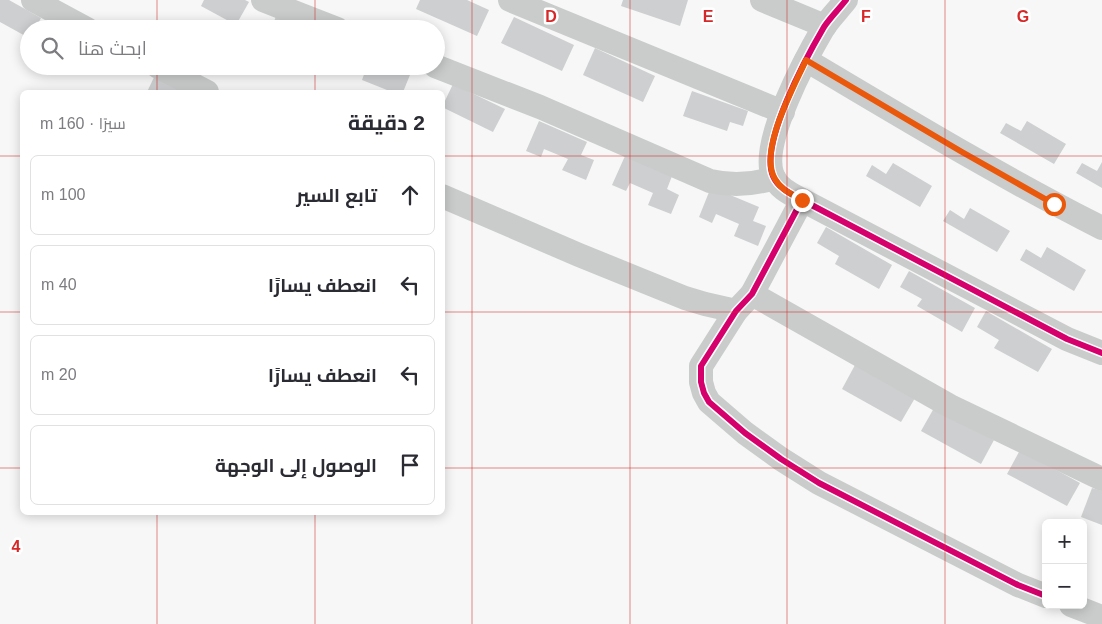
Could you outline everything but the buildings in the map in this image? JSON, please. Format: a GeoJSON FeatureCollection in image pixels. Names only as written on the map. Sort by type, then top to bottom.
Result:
{"type":"FeatureCollection","features":[{"type":"Feature","properties":{"kind":"street"},"geometry":{"type":"LineString","coordinates":[[32,0],[70,20]]}},
{"type":"Feature","properties":{"kind":"street"},"geometry":{"type":"LineString","coordinates":[[263,0],[314,20]]}},
{"type":"Feature","properties":{"kind":"street"},"geometry":{"type":"LineString","coordinates":[[510,0],[783,112]]}},
{"type":"Feature","properties":{"kind":"street"},"geometry":{"type":"LineString","coordinates":[[762,0],[825,26]]}},
{"type":"Feature","properties":{"kind":"street"},"geometry":{"type":"LineString","coordinates":[[846,0],[825,26],[806,60],[778,121],[771,154],[771,170],[774,178],[780,186],[802,200],[1066,339],[1102,353]]}},
{"type":"Feature","properties":{"kind":"street"},"geometry":{"type":"LineString","coordinates":[[806,60],[962,152],[1054,204],[1102,228]]}},
{"type":"Feature","properties":{"kind":"street"},"geometry":{"type":"LineString","coordinates":[[445,70],[540,107],[710,181],[739,185],[774,178]]}},
{"type":"Feature","properties":{"kind":"street"},"geometry":{"type":"LineString","coordinates":[[174,75],[203,90]]}},
{"type":"Feature","properties":{"kind":"street"},"geometry":{"type":"LineString","coordinates":[[445,197],[684,298],[705,304],[744,303],[950,406],[1102,479]]}},
{"type":"Feature","properties":{"kind":"street"},"geometry":{"type":"LineString","coordinates":[[802,200],[744,303],[702,366],[701,382],[709,402],[746,433],[782,459],[819,482],[1018,585],[1042,594]]}},
{"type":"Feature","properties":{"kind":"street"},"geometry":{"type":"LineString","coordinates":[[1081,609],[1102,617]]}},
{"type":"Feature","properties":{"kind":"cycle path"},"geometry":{"type":"LineString","coordinates":[[846,0],[824,27],[787,100],[773,143],[770,162],[775,180],[785,190],[802,200],[1067,339],[1102,353]]}},
{"type":"Feature","properties":{"kind":"cycle path"},"geometry":{"type":"LineString","coordinates":[[802,200],[752,294],[736,311],[701,366],[701,382],[709,402],[745,433],[819,483],[1018,585],[1042,594]]}},
{"type":"Feature","properties":{"kind":"route"},"geometry":{"type":"LineString","coordinates":[[802,200],[780,186],[774,178],[770,162],[778,121],[806,60],[1054,204]]}}]}
